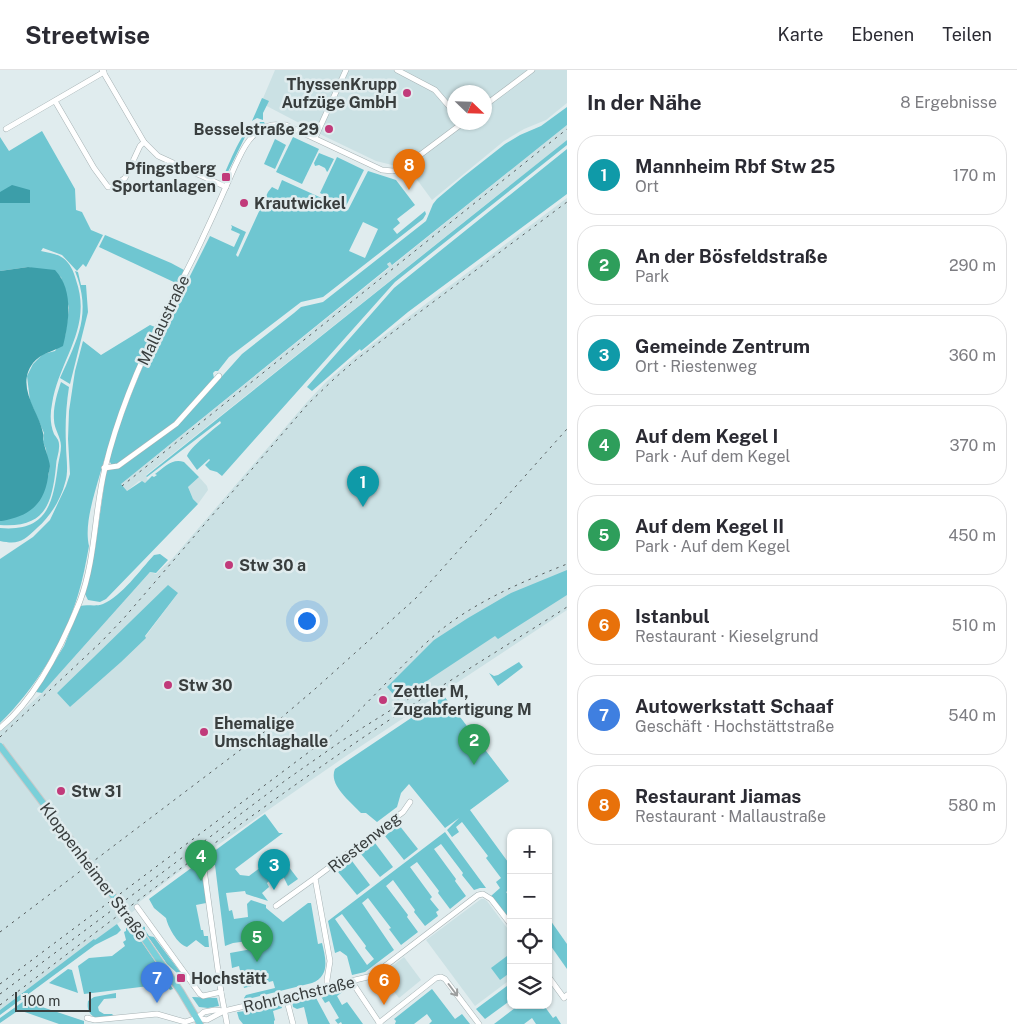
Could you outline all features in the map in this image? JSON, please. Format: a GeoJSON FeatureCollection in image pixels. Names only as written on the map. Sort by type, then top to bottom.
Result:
{"type":"FeatureCollection","features":[{"type":"Feature","properties":{"kind":"main road","name":"Kloppenheimer Straße"},"geometry":{"type":"LineString","coordinates":[[0,746],[132,921],[199,1021]]}},
{"type":"Feature","properties":{"kind":"street"},"geometry":{"type":"LineString","coordinates":[[315,138],[346,70]]}},
{"type":"Feature","properties":{"kind":"street"},"geometry":{"type":"LineString","coordinates":[[397,70],[435,90],[447,104]]}},
{"type":"Feature","properties":{"kind":"street"},"geometry":{"type":"LineString","coordinates":[[492,100],[532,70]]}},
{"type":"Feature","properties":{"kind":"street"},"geometry":{"type":"LineString","coordinates":[[6,129],[103,71],[144,142],[158,156],[226,187]]}},
{"type":"Feature","properties":{"kind":"street"},"geometry":{"type":"LineString","coordinates":[[55,101],[104,184],[108,187],[113,187],[125,178],[140,146],[144,142]]}},
{"type":"Feature","properties":{"kind":"street","name":"Mallaustraße"},"geometry":{"type":"LineString","coordinates":[[0,728],[20,707],[39,680],[62,640],[80,599],[91,558],[96,509],[104,468],[124,405],[164,313],[188,269],[245,146],[251,138],[262,128],[273,124],[281,124],[382,170],[393,171],[405,166],[454,130]]}},
{"type":"Feature","properties":{"kind":"street"},"geometry":{"type":"LineString","coordinates":[[104,468],[118,466],[176,424],[220,376]]}},
{"type":"Feature","properties":{"kind":"street","name":"Riestenweg"},"geometry":{"type":"LineString","coordinates":[[276,906],[403,812],[410,802]]}},
{"type":"Feature","properties":{"kind":"street"},"geometry":{"type":"LineString","coordinates":[[204,869],[227,1024]]}},
{"type":"Feature","properties":{"kind":"street","name":"Riestenweg"},"geometry":{"type":"LineString","coordinates":[[315,878],[329,956],[327,986]]}},
{"type":"Feature","properties":{"kind":"street","name":"Rohrlachstraße"},"geometry":{"type":"LineString","coordinates":[[199,1021],[204,1012],[224,1011],[372,976],[478,895],[488,896],[507,920]]}},
{"type":"Feature","properties":{"kind":"street"},"geometry":{"type":"LineString","coordinates":[[137,907],[193,986],[203,996]]}},
{"type":"Feature","properties":{"kind":"street"},"geometry":{"type":"LineString","coordinates":[[352,982],[379,1023],[436,978],[440,977],[445,979],[479,1024]]}},
{"type":"Feature","properties":{"kind":"street"},"geometry":{"type":"LineString","coordinates":[[552,982],[564,998],[567,995]]}},
{"type":"Feature","properties":{"kind":"street"},"geometry":{"type":"LineString","coordinates":[[195,996],[221,992]]}},
{"type":"Feature","properties":{"kind":"street"},"geometry":{"type":"LineString","coordinates":[[286,997],[293,1024]]}},
{"type":"Feature","properties":{"kind":"street","name":"Rohrlachstraße"},"geometry":{"type":"LineString","coordinates":[[213,1018],[224,1011]]}},
{"type":"Feature","properties":{"kind":"street"},"geometry":{"type":"LineString","coordinates":[[88,1018],[95,1020],[157,1014],[185,1022],[213,1018]]}},
{"type":"Feature","properties":{"kind":"street"},"geometry":{"type":"LineString","coordinates":[[210,1024],[213,1018]]}},
{"type":"Feature","properties":{"kind":"shaded area"},"geometry":{"type":"Polygon","coordinates":[[[275,70],[567,70],[567,103],[546,120],[524,129],[504,141],[432,200],[404,162],[396,166],[376,161],[261,103],[275,70]]]}},
{"type":"Feature","properties":{"kind":"shaded area"},"geometry":{"type":"Polygon","coordinates":[[[262,98],[269,101],[263,113],[263,120],[257,118],[252,121],[262,98]]]}},
{"type":"Feature","properties":{"kind":"shaded area"},"geometry":{"type":"Polygon","coordinates":[[[567,107],[567,125],[392,265],[390,262],[387,264],[389,267],[121,484],[127,491],[142,481],[145,483],[169,464],[176,461],[184,462],[199,477],[188,487],[193,499],[198,504],[106,599],[100,602],[88,600],[85,594],[95,549],[106,472],[121,467],[181,422],[242,354],[301,307],[323,302],[426,221],[437,199],[463,177],[505,144],[541,126],[567,107]]]}},
{"type":"Feature","properties":{"kind":"shaded area"},"geometry":{"type":"Polygon","coordinates":[[[264,122],[265,124],[246,135],[225,178],[223,177],[242,138],[252,125],[264,122]]]}},
{"type":"Feature","properties":{"kind":"shaded area"},"geometry":{"type":"Polygon","coordinates":[[[567,125],[567,140],[146,475],[148,481],[145,483],[139,481],[127,491],[121,484],[389,268],[387,265],[390,262],[393,265],[567,125]]]}},
{"type":"Feature","properties":{"kind":"shaded area"},"geometry":{"type":"Polygon","coordinates":[[[42,131],[75,189],[76,210],[82,212],[91,230],[103,235],[86,267],[83,264],[77,271],[62,255],[43,248],[41,251],[60,256],[70,265],[73,271],[80,297],[78,328],[61,372],[51,408],[52,426],[54,434],[59,441],[52,493],[43,512],[36,518],[27,523],[0,525],[0,521],[48,476],[50,466],[43,442],[44,433],[30,401],[27,376],[33,364],[43,354],[55,351],[65,336],[69,308],[61,277],[28,267],[0,271],[0,137],[9,151],[42,131]]]}},
{"type":"Feature","properties":{"kind":"shaded area"},"geometry":{"type":"Polygon","coordinates":[[[293,137],[319,149],[302,184],[276,172],[293,137]]]}},
{"type":"Feature","properties":{"kind":"shaded area"},"geometry":{"type":"Polygon","coordinates":[[[275,139],[286,145],[275,169],[264,164],[275,139]]]}},
{"type":"Feature","properties":{"kind":"shaded area"},"geometry":{"type":"Polygon","coordinates":[[[567,140],[567,145],[395,282],[222,476],[205,465],[209,459],[197,470],[187,456],[197,443],[221,423],[220,421],[146,476],[567,140]]]}},
{"type":"Feature","properties":{"kind":"shaded area"},"geometry":{"type":"Polygon","coordinates":[[[567,149],[567,194],[408,312],[361,351],[360,349],[312,391],[307,387],[394,288],[567,149]]]}},
{"type":"Feature","properties":{"kind":"shaded area"},"geometry":{"type":"Polygon","coordinates":[[[319,153],[334,159],[327,172],[325,168],[319,165],[315,166],[314,163],[319,153]]]}},
{"type":"Feature","properties":{"kind":"shaded area"},"geometry":{"type":"Polygon","coordinates":[[[337,157],[364,170],[346,206],[320,193],[337,157]]]}},
{"type":"Feature","properties":{"kind":"shaded area"},"geometry":{"type":"Polygon","coordinates":[[[368,171],[396,180],[415,205],[397,219],[400,223],[393,229],[397,234],[425,211],[426,214],[423,219],[323,297],[301,302],[229,357],[218,371],[213,373],[214,378],[175,422],[117,464],[111,464],[109,460],[115,441],[141,370],[165,318],[172,320],[180,296],[210,236],[234,247],[240,234],[231,230],[231,225],[246,232],[236,255],[238,257],[268,192],[272,187],[278,190],[282,180],[348,210],[368,171]],[[363,222],[349,251],[365,258],[378,229],[363,222]]]}},
{"type":"Feature","properties":{"kind":"shaded area"},"geometry":{"type":"Polygon","coordinates":[[[12,185],[30,190],[30,203],[0,203],[0,192],[12,185]]]}},
{"type":"Feature","properties":{"kind":"shaded area"},"geometry":{"type":"Polygon","coordinates":[[[567,198],[567,610],[346,756],[176,874],[138,903],[140,906],[95,941],[0,1010],[0,731],[42,693],[150,572],[156,574],[172,559],[307,402],[326,382],[355,357],[567,198]],[[178,593],[57,693],[70,707],[145,637],[178,593]]]}},
{"type":"Feature","properties":{"kind":"shaded area"},"geometry":{"type":"Polygon","coordinates":[[[105,235],[184,270],[178,284],[99,247],[105,235]]]}},
{"type":"Feature","properties":{"kind":"shaded area"},"geometry":{"type":"Polygon","coordinates":[[[28,267],[55,270],[61,278],[67,297],[67,327],[63,346],[36,360],[28,372],[26,381],[30,399],[41,425],[50,466],[46,487],[34,508],[20,516],[0,521],[0,271],[28,267]]]}},
{"type":"Feature","properties":{"kind":"shaded area"},"geometry":{"type":"Polygon","coordinates":[[[75,271],[78,272],[81,285],[86,285],[88,312],[70,384],[60,378],[81,326],[82,300],[75,271]]]}},
{"type":"Feature","properties":{"kind":"shaded area"},"geometry":{"type":"Polygon","coordinates":[[[150,325],[155,327],[125,399],[95,491],[90,510],[87,558],[72,613],[47,664],[25,695],[0,723],[0,559],[33,537],[50,520],[66,486],[70,474],[69,411],[75,371],[83,341],[101,355],[150,325]]]}},
{"type":"Feature","properties":{"kind":"shaded area"},"geometry":{"type":"Polygon","coordinates":[[[61,382],[69,387],[66,423],[67,474],[63,489],[51,513],[28,536],[16,542],[0,541],[0,528],[16,528],[38,520],[45,513],[50,503],[61,448],[54,423],[54,415],[61,382]]]}},
{"type":"Feature","properties":{"kind":"shaded area"},"geometry":{"type":"Polygon","coordinates":[[[199,477],[208,490],[198,504],[193,499],[188,487],[199,477]]]}},
{"type":"Feature","properties":{"kind":"shaded area"},"geometry":{"type":"Polygon","coordinates":[[[160,554],[168,560],[156,573],[150,572],[42,693],[36,692],[64,646],[80,606],[100,605],[110,600],[124,589],[154,555],[160,554]]]}},
{"type":"Feature","properties":{"kind":"shaded area"},"geometry":{"type":"Polygon","coordinates":[[[567,570],[567,595],[498,639],[495,636],[398,700],[387,687],[434,640],[511,593],[567,570]]]}},
{"type":"Feature","properties":{"kind":"shaded area"},"geometry":{"type":"Polygon","coordinates":[[[168,585],[178,593],[145,636],[146,638],[70,707],[57,693],[168,585]]]}},
{"type":"Feature","properties":{"kind":"shaded area"},"geometry":{"type":"Polygon","coordinates":[[[519,662],[523,667],[498,686],[489,673],[494,676],[498,675],[519,662]]]}},
{"type":"Feature","properties":{"kind":"shaded area"},"geometry":{"type":"Polygon","coordinates":[[[444,696],[509,781],[470,810],[507,861],[507,917],[491,896],[500,888],[496,882],[501,878],[486,858],[488,856],[462,822],[456,827],[459,832],[452,837],[447,830],[459,818],[445,828],[409,784],[401,793],[397,807],[377,822],[366,813],[361,813],[342,793],[335,781],[335,769],[444,696]]]}},
{"type":"Feature","properties":{"kind":"shaded area"},"geometry":{"type":"Polygon","coordinates":[[[265,814],[279,833],[283,833],[235,869],[240,875],[249,876],[279,854],[298,879],[288,886],[282,874],[278,877],[276,875],[267,883],[269,887],[262,893],[268,901],[246,894],[245,891],[226,893],[229,911],[232,910],[234,919],[248,917],[247,904],[251,900],[266,905],[266,908],[283,922],[308,903],[311,903],[318,944],[322,943],[325,955],[325,966],[322,976],[312,983],[244,1000],[246,995],[275,988],[273,981],[244,988],[239,966],[232,968],[230,953],[257,948],[256,940],[225,946],[215,865],[202,867],[206,903],[196,905],[201,930],[203,930],[204,936],[208,936],[209,947],[205,947],[196,940],[187,947],[183,945],[176,939],[166,918],[154,908],[149,899],[265,814]]]}},
{"type":"Feature","properties":{"kind":"shaded area"},"geometry":{"type":"Polygon","coordinates":[[[399,825],[418,849],[404,860],[385,836],[399,825]]]}},
{"type":"Feature","properties":{"kind":"shaded area"},"geometry":{"type":"Polygon","coordinates":[[[445,832],[486,888],[474,890],[441,844],[434,849],[466,896],[450,909],[417,862],[410,867],[432,897],[430,899],[439,910],[436,912],[438,916],[425,926],[393,880],[386,886],[418,932],[401,945],[389,929],[391,928],[368,898],[362,903],[394,950],[365,972],[352,975],[347,956],[340,951],[335,953],[328,921],[445,832]],[[342,914],[335,919],[367,965],[374,959],[365,948],[366,946],[342,914]]]}},
{"type":"Feature","properties":{"kind":"shaded area"},"geometry":{"type":"Polygon","coordinates":[[[375,843],[393,867],[380,877],[361,854],[375,843]]]}},
{"type":"Feature","properties":{"kind":"shaded area"},"geometry":{"type":"Polygon","coordinates":[[[352,861],[370,885],[357,895],[338,872],[352,861]]]}},
{"type":"Feature","properties":{"kind":"shaded area"},"geometry":{"type":"Polygon","coordinates":[[[481,899],[484,899],[507,928],[507,982],[475,1006],[426,940],[481,899]]]}},
{"type":"Feature","properties":{"kind":"shaded area"},"geometry":{"type":"Polygon","coordinates":[[[126,923],[129,927],[131,926],[173,989],[170,990],[165,984],[84,994],[78,966],[89,958],[112,956],[125,946],[123,942],[126,940],[124,932],[126,931],[126,923]]]}},
{"type":"Feature","properties":{"kind":"shaded area"},"geometry":{"type":"Polygon","coordinates":[[[552,923],[567,944],[567,969],[552,948],[552,923]]]}},
{"type":"Feature","properties":{"kind":"shaded area"},"geometry":{"type":"Polygon","coordinates":[[[117,924],[121,930],[117,934],[95,945],[0,1015],[0,1010],[94,939],[117,924]]]}},
{"type":"Feature","properties":{"kind":"shaded area"},"geometry":{"type":"Polygon","coordinates":[[[140,925],[145,927],[149,936],[154,937],[183,978],[167,964],[140,925]]]}},
{"type":"Feature","properties":{"kind":"shaded area"},"geometry":{"type":"Polygon","coordinates":[[[507,956],[507,975],[500,980],[491,968],[507,956]]]}},
{"type":"Feature","properties":{"kind":"shaded area"},"geometry":{"type":"Polygon","coordinates":[[[404,957],[421,980],[399,998],[381,975],[404,957]]]}},
{"type":"Feature","properties":{"kind":"shaded area"},"geometry":{"type":"Polygon","coordinates":[[[68,969],[72,970],[78,993],[49,983],[68,969]]]}},
{"type":"Feature","properties":{"kind":"shaded area"},"geometry":{"type":"Polygon","coordinates":[[[507,986],[507,1003],[485,1019],[476,1009],[507,986]]]}},
{"type":"Feature","properties":{"kind":"shaded area"},"geometry":{"type":"Polygon","coordinates":[[[349,987],[337,996],[342,1005],[347,1002],[363,1024],[342,1024],[341,1022],[338,1024],[335,1020],[339,1018],[329,1001],[325,1003],[320,995],[349,987]]]}},
{"type":"Feature","properties":{"kind":"shaded area"},"geometry":{"type":"Polygon","coordinates":[[[432,989],[455,1019],[462,1014],[470,1024],[429,1024],[432,1021],[427,1014],[414,1024],[395,1024],[396,1021],[394,1019],[432,989]]]}},
{"type":"Feature","properties":{"kind":"shaded area"},"geometry":{"type":"Polygon","coordinates":[[[116,993],[116,998],[104,999],[98,1007],[99,1011],[104,1014],[112,1014],[114,1016],[95,1018],[89,1012],[88,1001],[94,997],[116,993]]]}},
{"type":"Feature","properties":{"kind":"shaded area"},"geometry":{"type":"Polygon","coordinates":[[[315,996],[330,1024],[308,1024],[304,1007],[297,1009],[293,1007],[292,1001],[315,996]]]}},
{"type":"Feature","properties":{"kind":"shaded area"},"geometry":{"type":"Polygon","coordinates":[[[192,997],[217,998],[219,1006],[199,1007],[192,997]]]}},
{"type":"Feature","properties":{"kind":"shaded area"},"geometry":{"type":"Polygon","coordinates":[[[24,1001],[84,1021],[84,1024],[59,1024],[19,1010],[0,1023],[0,1018],[24,1001]]]}},
{"type":"Feature","properties":{"kind":"shaded area"},"geometry":{"type":"Polygon","coordinates":[[[281,1005],[282,1008],[273,1011],[274,1024],[243,1024],[237,1012],[246,1011],[247,1013],[281,1005]]]}},
{"type":"Feature","properties":{"kind":"shaded area"},"geometry":{"type":"Polygon","coordinates":[[[514,1009],[546,1009],[553,1018],[556,1016],[561,1024],[536,1024],[532,1018],[524,1024],[494,1024],[514,1009]]]}},
{"type":"Feature","properties":{"kind":"railway"},"geometry":{"type":"LineString","coordinates":[[122,486],[567,129]]}},
{"type":"Feature","properties":{"kind":"railway"},"geometry":{"type":"LineString","coordinates":[[0,737],[124,618],[308,404],[335,378],[357,359],[567,202]]}},
{"type":"Feature","properties":{"kind":"railway"},"geometry":{"type":"LineString","coordinates":[[0,932],[268,729],[315,689],[416,598],[567,429]]}},
{"type":"Feature","properties":{"kind":"railway"},"geometry":{"type":"LineString","coordinates":[[0,984],[333,734],[442,629],[486,600],[518,584],[567,564]]}},
{"type":"Feature","properties":{"kind":"railway"},"geometry":{"type":"LineString","coordinates":[[0,1005],[208,848],[363,737],[567,607]]}},
{"type":"Feature","properties":{"kind":"railway"},"geometry":{"type":"LineString","coordinates":[[0,994],[286,780],[343,740],[426,688]]}},
{"type":"Feature","properties":{"kind":"place","name":"ThyssenKrupp Aufzüge GmbH"},"geometry":{"type":"Point","coordinates":[407,93]}},
{"type":"Feature","properties":{"kind":"place","name":"Besselstraße 29"},"geometry":{"type":"Point","coordinates":[329,129]}},
{"type":"Feature","properties":{"kind":"place","name":"Pfingstberg Sportanlagen"},"geometry":{"type":"Point","coordinates":[226,177]}},
{"type":"Feature","properties":{"kind":"place","name":"Restaurant Jiamas"},"geometry":{"type":"Point","coordinates":[409,190]}},
{"type":"Feature","properties":{"kind":"place","name":"Krautwickel"},"geometry":{"type":"Point","coordinates":[244,203]}},
{"type":"Feature","properties":{"kind":"place","name":"Mannheim Rbf Stw 25"},"geometry":{"type":"Point","coordinates":[363,507]}},
{"type":"Feature","properties":{"kind":"place","name":"Stw 30 a"},"geometry":{"type":"Point","coordinates":[229,565]}},
{"type":"Feature","properties":{"kind":"place","name":"Stw 30"},"geometry":{"type":"Point","coordinates":[168,685]}},
{"type":"Feature","properties":{"kind":"place","name":"Zettler M, Zugabfertigung M"},"geometry":{"type":"Point","coordinates":[383,700]}},
{"type":"Feature","properties":{"kind":"place","name":"Ehemalige Umschlaghalle"},"geometry":{"type":"Point","coordinates":[204,732]}},
{"type":"Feature","properties":{"kind":"place","name":"An der Bösfeldstraße"},"geometry":{"type":"Point","coordinates":[474,765]}},
{"type":"Feature","properties":{"kind":"place","name":"Stw 31"},"geometry":{"type":"Point","coordinates":[61,791]}},
{"type":"Feature","properties":{"kind":"place","name":"Auf dem Kegel I"},"geometry":{"type":"Point","coordinates":[201,881]}},
{"type":"Feature","properties":{"kind":"place","name":"Gemeinde Zentrum"},"geometry":{"type":"Point","coordinates":[274,890]}},
{"type":"Feature","properties":{"kind":"place","name":"Auf dem Kegel II"},"geometry":{"type":"Point","coordinates":[257,962]}},
{"type":"Feature","properties":{"kind":"place","name":"Hochstätt"},"geometry":{"type":"Point","coordinates":[181,978]}},
{"type":"Feature","properties":{"kind":"place","name":"Autowerkstatt Schaaf"},"geometry":{"type":"Point","coordinates":[157,1003]}},
{"type":"Feature","properties":{"kind":"place","name":"Istanbul"},"geometry":{"type":"Point","coordinates":[384,1005]}}]}
